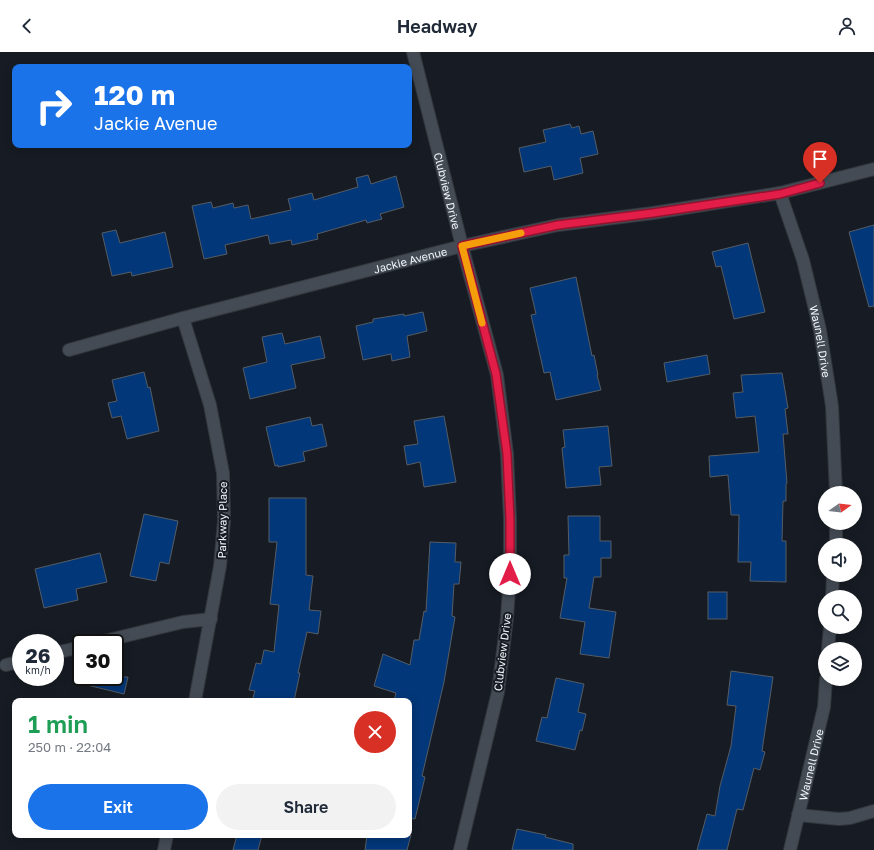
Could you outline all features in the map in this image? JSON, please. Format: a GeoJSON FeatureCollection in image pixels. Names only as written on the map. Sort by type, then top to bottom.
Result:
{"type":"FeatureCollection","features":[{"type":"Feature","properties":{"kind":"street","name":"Clubview Drive"},"geometry":{"type":"LineString","coordinates":[[414,52],[462,246],[496,374],[507,454],[510,519],[510,574],[507,618],[498,692],[460,850]]}},
{"type":"Feature","properties":{"kind":"street","name":"Jackie Avenue"},"geometry":{"type":"LineString","coordinates":[[69,350],[183,318],[462,246],[558,225],[653,213],[780,194],[874,169]]}},
{"type":"Feature","properties":{"kind":"street","name":"Waunell Drive"},"geometry":{"type":"LineString","coordinates":[[780,194],[790,227],[803,260],[820,330],[832,406],[836,486]]}},
{"type":"Feature","properties":{"kind":"street","name":"Parkway Place"},"geometry":{"type":"LineString","coordinates":[[183,318],[210,405],[223,473],[224,520],[220,566],[196,698]]}},
{"type":"Feature","properties":{"kind":"street"},"geometry":{"type":"LineString","coordinates":[[124,636],[183,622],[211,619]]}},
{"type":"Feature","properties":{"kind":"street"},"geometry":{"type":"LineString","coordinates":[[6,665],[12,663]]}},
{"type":"Feature","properties":{"kind":"street","name":"Waunell Drive"},"geometry":{"type":"LineString","coordinates":[[790,850],[824,707],[826,686]]}},
{"type":"Feature","properties":{"kind":"street"},"geometry":{"type":"LineString","coordinates":[[798,814],[839,819],[850,818],[874,811]]}},
{"type":"Feature","properties":{"kind":"street"},"geometry":{"type":"LineString","coordinates":[[164,850],[166,838]]}},
{"type":"Feature","properties":{"kind":"building"},"geometry":{"type":"Polygon","coordinates":[[[570,124],[572,128],[579,126],[581,134],[593,131],[598,154],[580,158],[583,173],[554,180],[551,166],[524,172],[519,148],[546,142],[543,130],[570,124]]]}},
{"type":"Feature","properties":{"kind":"building"},"geometry":{"type":"Polygon","coordinates":[[[368,175],[371,184],[396,176],[404,207],[380,214],[382,219],[367,223],[366,220],[317,234],[318,239],[292,245],[291,240],[270,244],[268,235],[225,245],[227,254],[204,259],[192,206],[211,202],[213,208],[233,203],[234,208],[248,205],[251,219],[291,210],[288,199],[312,193],[314,200],[358,187],[356,178],[368,175]]]}},
{"type":"Feature","properties":{"kind":"building"},"geometry":{"type":"Polygon","coordinates":[[[874,225],[874,306],[869,307],[849,232],[874,225]]]}},
{"type":"Feature","properties":{"kind":"building"},"geometry":{"type":"Polygon","coordinates":[[[116,230],[120,243],[165,232],[173,267],[132,276],[131,272],[112,276],[102,233],[116,230]]]}},
{"type":"Feature","properties":{"kind":"building"},"geometry":{"type":"Polygon","coordinates":[[[748,243],[765,312],[734,319],[721,266],[716,267],[712,252],[748,243]]]}},
{"type":"Feature","properties":{"kind":"building"},"geometry":{"type":"Polygon","coordinates":[[[576,277],[592,356],[594,355],[601,390],[556,400],[550,372],[544,373],[531,315],[536,314],[530,288],[576,277]]]}},
{"type":"Feature","properties":{"kind":"building"},"geometry":{"type":"Polygon","coordinates":[[[423,312],[427,331],[407,336],[410,357],[392,361],[391,354],[363,360],[356,326],[373,322],[373,319],[404,314],[404,316],[423,312]]]}},
{"type":"Feature","properties":{"kind":"building"},"geometry":{"type":"Polygon","coordinates":[[[282,333],[285,344],[320,336],[325,358],[291,365],[296,388],[250,399],[243,368],[267,362],[262,337],[282,333]]]}},
{"type":"Feature","properties":{"kind":"building"},"geometry":{"type":"Polygon","coordinates":[[[707,355],[710,374],[667,382],[664,363],[707,355]]]}},
{"type":"Feature","properties":{"kind":"building"},"geometry":{"type":"Polygon","coordinates":[[[144,372],[148,388],[150,387],[159,431],[127,439],[121,416],[112,418],[108,403],[117,401],[112,380],[144,372]]]}},
{"type":"Feature","properties":{"kind":"building"},"geometry":{"type":"Polygon","coordinates":[[[782,373],[788,408],[785,409],[788,434],[783,434],[787,483],[786,501],[783,501],[782,541],[786,541],[786,582],[750,581],[751,562],[738,562],[739,515],[731,515],[728,475],[710,477],[709,456],[759,452],[755,416],[736,418],[733,393],[743,392],[741,375],[782,373]]]}},
{"type":"Feature","properties":{"kind":"building"},"geometry":{"type":"Polygon","coordinates":[[[444,416],[456,482],[424,487],[420,462],[407,465],[404,446],[418,444],[414,421],[444,416]]]}},
{"type":"Feature","properties":{"kind":"building"},"geometry":{"type":"Polygon","coordinates":[[[310,417],[312,426],[322,424],[327,446],[303,452],[305,461],[278,467],[278,465],[275,466],[266,427],[310,417]]]}},
{"type":"Feature","properties":{"kind":"building"},"geometry":{"type":"Polygon","coordinates":[[[608,426],[612,466],[599,467],[601,485],[566,488],[562,448],[565,447],[563,430],[608,426]]]}},
{"type":"Feature","properties":{"kind":"building"},"geometry":{"type":"Polygon","coordinates":[[[269,498],[306,498],[306,575],[313,576],[309,610],[321,611],[318,634],[307,632],[298,673],[300,673],[295,698],[253,698],[255,691],[249,690],[256,663],[261,664],[264,650],[274,652],[279,605],[270,604],[277,542],[269,542],[269,498]]]}},
{"type":"Feature","properties":{"kind":"building"},"geometry":{"type":"Polygon","coordinates":[[[144,514],[178,521],[169,564],[160,562],[156,581],[130,576],[144,514]]]}},
{"type":"Feature","properties":{"kind":"building"},"geometry":{"type":"Polygon","coordinates":[[[568,516],[600,516],[600,541],[611,541],[611,558],[601,558],[601,577],[594,577],[589,608],[616,612],[609,658],[580,654],[585,622],[560,618],[567,578],[564,578],[564,555],[569,555],[568,516]]]}},
{"type":"Feature","properties":{"kind":"building"},"geometry":{"type":"Polygon","coordinates":[[[430,542],[456,543],[455,562],[461,562],[459,584],[454,584],[452,616],[455,617],[444,682],[422,776],[425,777],[415,819],[412,818],[412,698],[395,698],[396,693],[374,686],[383,654],[410,665],[414,640],[419,640],[424,611],[426,612],[430,542]]]}},
{"type":"Feature","properties":{"kind":"building"},"geometry":{"type":"Polygon","coordinates":[[[100,553],[107,582],[76,589],[78,600],[44,608],[35,569],[100,553]]]}},
{"type":"Feature","properties":{"kind":"building"},"geometry":{"type":"Polygon","coordinates":[[[708,592],[727,592],[727,619],[708,619],[708,592]]]}},
{"type":"Feature","properties":{"kind":"building"},"geometry":{"type":"Polygon","coordinates":[[[731,671],[773,677],[762,751],[765,752],[760,770],[754,768],[743,810],[737,809],[727,850],[697,850],[707,814],[715,816],[720,786],[731,746],[736,706],[727,705],[731,671]]]}},
{"type":"Feature","properties":{"kind":"building"},"geometry":{"type":"Polygon","coordinates":[[[124,677],[128,677],[124,694],[91,686],[124,686],[124,677]]]}},
{"type":"Feature","properties":{"kind":"building"},"geometry":{"type":"Polygon","coordinates":[[[556,678],[584,684],[578,712],[586,714],[575,750],[536,741],[542,717],[547,718],[556,678]]]}},
{"type":"Feature","properties":{"kind":"building"},"geometry":{"type":"Polygon","coordinates":[[[517,829],[546,835],[545,837],[573,844],[573,850],[512,850],[517,829]]]}},
{"type":"Feature","properties":{"kind":"building"},"geometry":{"type":"Polygon","coordinates":[[[236,838],[261,838],[258,850],[233,850],[236,838]]]}},
{"type":"Feature","properties":{"kind":"building"},"geometry":{"type":"Polygon","coordinates":[[[367,838],[410,838],[407,850],[365,850],[367,838]]]}},
{"type":"Feature","properties":{"kind":"slow traffic"},"geometry":{"type":"LineString","coordinates":[[482,323],[462,246],[521,233]]}},
{"type":"Feature","properties":{"kind":"route"},"geometry":{"type":"LineString","coordinates":[[510,574],[510,519],[507,454],[496,374],[462,246],[558,225],[653,213],[780,194],[820,183]]}}]}
